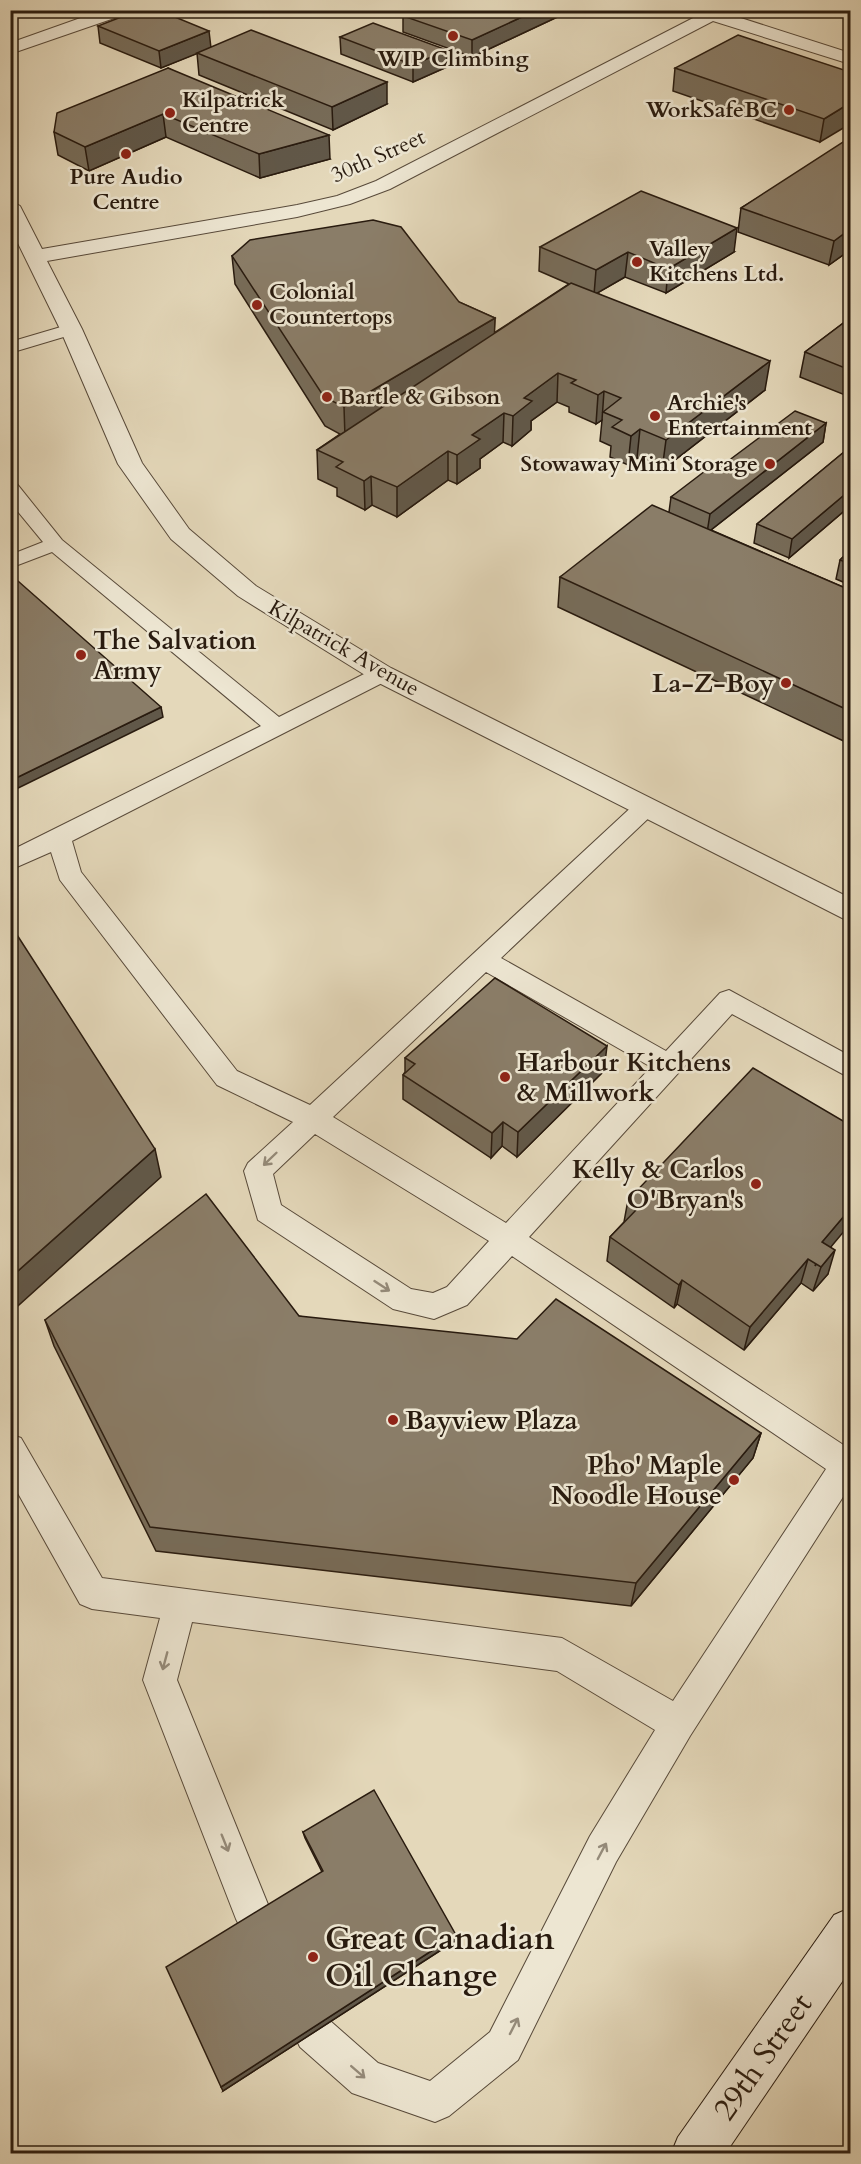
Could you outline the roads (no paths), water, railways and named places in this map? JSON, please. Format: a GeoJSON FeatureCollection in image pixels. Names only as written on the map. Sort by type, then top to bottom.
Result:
{"type":"FeatureCollection","features":[{"type":"Feature","properties":{"kind":"street"},"geometry":{"type":"LineString","coordinates":[[10,49],[120,10]]}},
{"type":"Feature","properties":{"kind":"street"},"geometry":{"type":"LineString","coordinates":[[704,13],[850,59]]}},
{"type":"Feature","properties":{"kind":"street","name":"30th Street"},"geometry":{"type":"LineString","coordinates":[[34,257],[297,211],[343,200],[383,185],[704,13]]}},
{"type":"Feature","properties":{"kind":"street","name":"Kilpatrick Avenue"},"geometry":{"type":"LineString","coordinates":[[10,206],[70,329],[130,464],[180,534],[247,591],[382,674],[850,911]]}},
{"type":"Feature","properties":{"kind":"street","name":"29th Street"},"geometry":{"type":"LineString","coordinates":[[696,2154],[850,1931]]}},
{"type":"Feature","properties":{"kind":"lane"},"geometry":{"type":"LineString","coordinates":[[10,14],[22,10]]}},
{"type":"Feature","properties":{"kind":"lane"},"geometry":{"type":"LineString","coordinates":[[10,348],[70,329]]}},
{"type":"Feature","properties":{"kind":"lane"},"geometry":{"type":"LineString","coordinates":[[10,488],[55,544],[278,728]]}},
{"type":"Feature","properties":{"kind":"lane"},"geometry":{"type":"LineString","coordinates":[[10,562],[55,544]]}},
{"type":"Feature","properties":{"kind":"lane"},"geometry":{"type":"LineString","coordinates":[[10,862],[382,674]]}},
{"type":"Feature","properties":{"kind":"lane"},"geometry":{"type":"LineString","coordinates":[[646,807],[258,1171],[268,1212],[404,1300],[434,1305],[457,1296],[729,1000],[850,1068]]}},
{"type":"Feature","properties":{"kind":"lane"},"geometry":{"type":"LineString","coordinates":[[59,838],[69,874],[227,1078],[312,1119],[509,1239],[849,1463],[678,1724],[603,1849],[504,2046],[435,2102],[366,2079],[314,2033],[255,1919],[160,1680],[180,1605]]}},
{"type":"Feature","properties":{"kind":"lane"},"geometry":{"type":"LineString","coordinates":[[483,959],[669,1065]]}},
{"type":"Feature","properties":{"kind":"lane"},"geometry":{"type":"LineString","coordinates":[[10,1448],[92,1593],[562,1655],[678,1724]]}},
{"type":"Feature","properties":{"kind":"place","name":"WIP Climbing"},"geometry":{"type":"Point","coordinates":[453,36]}},
{"type":"Feature","properties":{"kind":"place","name":"WorkSafeBC"},"geometry":{"type":"Point","coordinates":[789,110]}},
{"type":"Feature","properties":{"kind":"place","name":"Kilpatrick Centre"},"geometry":{"type":"Point","coordinates":[170,113]}},
{"type":"Feature","properties":{"kind":"place","name":"Pure Audio Centre"},"geometry":{"type":"Point","coordinates":[126,154]}},
{"type":"Feature","properties":{"kind":"place","name":"Valley Kitchens Ltd."},"geometry":{"type":"Point","coordinates":[637,262]}},
{"type":"Feature","properties":{"kind":"place","name":"Colonial Countertops"},"geometry":{"type":"Point","coordinates":[257,305]}},
{"type":"Feature","properties":{"kind":"place","name":"Bartle & Gibson"},"geometry":{"type":"Point","coordinates":[327,397]}},
{"type":"Feature","properties":{"kind":"place","name":"Archie's Entertainment"},"geometry":{"type":"Point","coordinates":[655,416]}},
{"type":"Feature","properties":{"kind":"place","name":"Stowaway Mini Storage"},"geometry":{"type":"Point","coordinates":[770,464]}},
{"type":"Feature","properties":{"kind":"place","name":"The Salvation Army"},"geometry":{"type":"Point","coordinates":[81,655]}},
{"type":"Feature","properties":{"kind":"place","name":"La-Z-Boy"},"geometry":{"type":"Point","coordinates":[786,683]}},
{"type":"Feature","properties":{"kind":"place","name":"Harbour Kitchens & Millwork"},"geometry":{"type":"Point","coordinates":[505,1077]}},
{"type":"Feature","properties":{"kind":"place","name":"Kelly & Carlos O'Bryan's"},"geometry":{"type":"Point","coordinates":[756,1184]}},
{"type":"Feature","properties":{"kind":"place","name":"Bayview Plaza"},"geometry":{"type":"Point","coordinates":[393,1420]}},
{"type":"Feature","properties":{"kind":"place","name":"Pho' Maple Noodle House"},"geometry":{"type":"Point","coordinates":[734,1480]}},
{"type":"Feature","properties":{"kind":"place","name":"Great Canadian Oil Change"},"geometry":{"type":"Point","coordinates":[313,1957]}}]}
